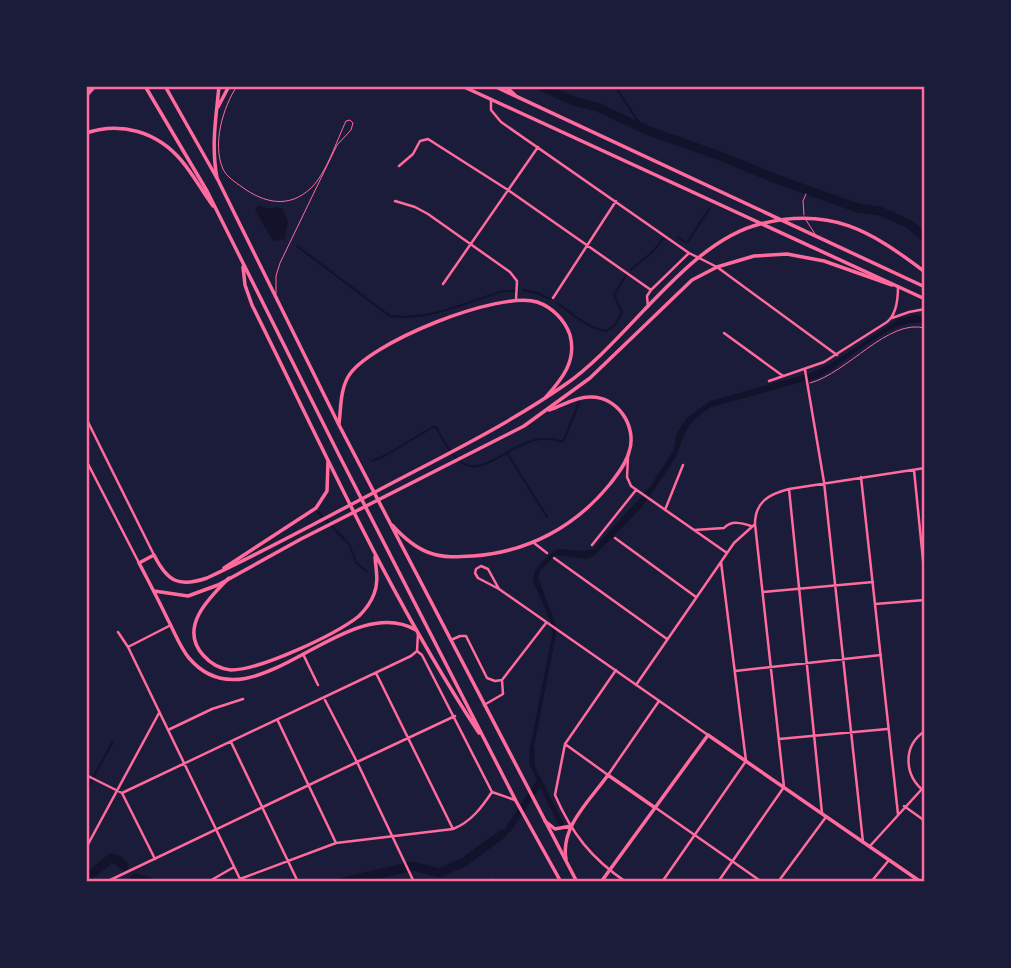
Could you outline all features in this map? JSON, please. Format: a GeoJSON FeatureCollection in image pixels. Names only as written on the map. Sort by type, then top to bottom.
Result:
{"type":"FeatureCollection","features":[{"type":"Feature","properties":{"kind":"main road"},"geometry":{"type":"LineString","coordinates":[[86,96],[95,86]]}},
{"type":"Feature","properties":{"kind":"main road"},"geometry":{"type":"LineString","coordinates":[[145,86],[220,215],[516,801],[561,882]]}},
{"type":"Feature","properties":{"kind":"main road"},"geometry":{"type":"LineString","coordinates":[[165,86],[218,180],[339,425],[577,882]]}},
{"type":"Feature","properties":{"kind":"main road"},"geometry":{"type":"LineString","coordinates":[[218,180],[213,154],[219,86]]}},
{"type":"Feature","properties":{"kind":"main road"},"geometry":{"type":"LineString","coordinates":[[217,109],[229,86]]}},
{"type":"Feature","properties":{"kind":"main road"},"geometry":{"type":"LineString","coordinates":[[462,86],[925,299]]}},
{"type":"Feature","properties":{"kind":"main road"},"geometry":{"type":"LineString","coordinates":[[494,86],[925,287]]}},
{"type":"Feature","properties":{"kind":"main road"},"geometry":{"type":"LineString","coordinates":[[505,86],[520,98]]}},
{"type":"Feature","properties":{"kind":"main road"},"geometry":{"type":"LineString","coordinates":[[86,133],[121,127],[160,141],[181,160],[220,215]]}},
{"type":"Feature","properties":{"kind":"main road"},"geometry":{"type":"LineString","coordinates":[[418,631],[397,622],[381,621],[357,628],[258,675],[224,680],[211,676],[190,659],[139,562],[154,555],[162,571],[177,581],[198,581],[473,442],[547,397],[583,370],[689,267],[713,246],[734,233],[760,224],[791,219],[813,218],[839,222],[871,234],[925,272]]}},
{"type":"Feature","properties":{"kind":"main road"},"geometry":{"type":"LineString","coordinates":[[154,591],[188,596],[206,590],[478,450],[549,410],[590,378],[692,280],[717,267],[754,256],[787,254],[824,261],[897,286]]}},
{"type":"Feature","properties":{"kind":"main road"},"geometry":{"type":"LineString","coordinates":[[243,262],[245,285],[252,305],[374,555],[490,750]]}},
{"type":"Feature","properties":{"kind":"main road"},"geometry":{"type":"LineString","coordinates":[[339,425],[346,383],[362,360],[429,325],[516,300],[536,302],[548,307],[559,317],[569,335],[571,355],[567,371],[547,397]]}},
{"type":"Feature","properties":{"kind":"main road"},"geometry":{"type":"LineString","coordinates":[[389,522],[414,545],[440,556],[486,555],[534,543],[569,524],[586,510],[612,481],[628,457],[631,439],[629,425],[622,413],[610,402],[598,397],[585,397],[549,410]]}},
{"type":"Feature","properties":{"kind":"main road"},"geometry":{"type":"LineString","coordinates":[[224,568],[316,508],[327,491],[328,459]]}},
{"type":"Feature","properties":{"kind":"main road"},"geometry":{"type":"LineString","coordinates":[[229,578],[201,609],[194,634],[199,650],[208,661],[224,669],[233,670],[256,666],[285,655],[356,618],[368,606],[374,593],[377,574],[374,555]]}},
{"type":"Feature","properties":{"kind":"main road"},"geometry":{"type":"LineString","coordinates":[[601,882],[708,735],[920,882]]}},
{"type":"Feature","properties":{"kind":"main road"},"geometry":{"type":"LineString","coordinates":[[566,861],[564,848],[567,830],[608,775],[654,807]]}},
{"type":"Feature","properties":{"kind":"main road"},"geometry":{"type":"LineString","coordinates":[[545,821],[555,829],[567,830]]}},
{"type":"Feature","properties":{"kind":"street"},"geometry":{"type":"LineString","coordinates":[[491,99],[491,110],[495,116],[689,253],[717,267],[837,355]]}},
{"type":"Feature","properties":{"kind":"street"},"geometry":{"type":"LineString","coordinates":[[399,166],[413,154],[420,141],[428,139],[508,190],[651,290]]}},
{"type":"Feature","properties":{"kind":"street"},"geometry":{"type":"LineString","coordinates":[[443,284],[538,146]]}},
{"type":"Feature","properties":{"kind":"street"},"geometry":{"type":"LineString","coordinates":[[553,298],[616,200]]}},
{"type":"Feature","properties":{"kind":"street"},"geometry":{"type":"LineString","coordinates":[[395,201],[428,214],[515,278],[516,300]]}},
{"type":"Feature","properties":{"kind":"street"},"geometry":{"type":"LineString","coordinates":[[648,307],[646,296],[689,253]]}},
{"type":"Feature","properties":{"kind":"street"},"geometry":{"type":"LineString","coordinates":[[892,318],[897,302],[897,286]]}},
{"type":"Feature","properties":{"kind":"street"},"geometry":{"type":"LineString","coordinates":[[769,381],[806,371],[837,355],[892,318],[925,309]]}},
{"type":"Feature","properties":{"kind":"street"},"geometry":{"type":"LineString","coordinates":[[724,333],[784,376]]}},
{"type":"Feature","properties":{"kind":"street"},"geometry":{"type":"LineString","coordinates":[[806,371],[824,482],[863,842]]}},
{"type":"Feature","properties":{"kind":"street"},"geometry":{"type":"LineString","coordinates":[[86,418],[154,555]]}},
{"type":"Feature","properties":{"kind":"street"},"geometry":{"type":"LineString","coordinates":[[628,457],[627,482],[727,553]]}},
{"type":"Feature","properties":{"kind":"street"},"geometry":{"type":"LineString","coordinates":[[86,460],[139,562]]}},
{"type":"Feature","properties":{"kind":"street"},"geometry":{"type":"LineString","coordinates":[[665,510],[684,465]]}},
{"type":"Feature","properties":{"kind":"street"},"geometry":{"type":"LineString","coordinates":[[718,882],[784,788],[754,525],[755,514],[762,501],[772,494],[789,489],[925,468]]}},
{"type":"Feature","properties":{"kind":"street"},"geometry":{"type":"LineString","coordinates":[[914,470],[925,580]]}},
{"type":"Feature","properties":{"kind":"street"},"geometry":{"type":"LineString","coordinates":[[862,477],[898,814]]}},
{"type":"Feature","properties":{"kind":"street"},"geometry":{"type":"LineString","coordinates":[[789,489],[822,813]]}},
{"type":"Feature","properties":{"kind":"street"},"geometry":{"type":"LineString","coordinates":[[592,545],[636,490]]}},
{"type":"Feature","properties":{"kind":"street"},"geometry":{"type":"LineString","coordinates":[[694,530],[724,528],[727,524],[739,522],[754,525]]}},
{"type":"Feature","properties":{"kind":"street"},"geometry":{"type":"LineString","coordinates":[[636,685],[727,553],[754,525]]}},
{"type":"Feature","properties":{"kind":"street"},"geometry":{"type":"LineString","coordinates":[[615,538],[696,597]]}},
{"type":"Feature","properties":{"kind":"street"},"geometry":{"type":"LineString","coordinates":[[534,543],[547,553]]}},
{"type":"Feature","properties":{"kind":"street"},"geometry":{"type":"LineString","coordinates":[[555,558],[667,639]]}},
{"type":"Feature","properties":{"kind":"street"},"geometry":{"type":"LineString","coordinates":[[662,882],[746,761],[721,562]]}},
{"type":"Feature","properties":{"kind":"street"},"geometry":{"type":"LineString","coordinates":[[499,589],[488,569],[481,566],[476,569],[478,578],[499,589],[708,735]]}},
{"type":"Feature","properties":{"kind":"street"},"geometry":{"type":"LineString","coordinates":[[763,592],[873,582]]}},
{"type":"Feature","properties":{"kind":"street"},"geometry":{"type":"LineString","coordinates":[[875,604],[925,600]]}},
{"type":"Feature","properties":{"kind":"street"},"geometry":{"type":"LineString","coordinates":[[484,705],[503,694],[502,680],[546,623]]}},
{"type":"Feature","properties":{"kind":"street"},"geometry":{"type":"LineString","coordinates":[[128,647],[171,625]]}},
{"type":"Feature","properties":{"kind":"street"},"geometry":{"type":"LineString","coordinates":[[418,631],[418,651],[455,716],[492,792],[516,801]]}},
{"type":"Feature","properties":{"kind":"street"},"geometry":{"type":"LineString","coordinates":[[118,632],[128,647],[233,867],[241,878],[336,843],[453,828],[471,818],[492,792]]}},
{"type":"Feature","properties":{"kind":"street"},"geometry":{"type":"LineString","coordinates":[[451,640],[466,636],[487,678],[502,680]]}},
{"type":"Feature","properties":{"kind":"street"},"geometry":{"type":"LineString","coordinates":[[120,792],[324,699],[418,651]]}},
{"type":"Feature","properties":{"kind":"street"},"geometry":{"type":"LineString","coordinates":[[303,654],[318,685]]}},
{"type":"Feature","properties":{"kind":"street"},"geometry":{"type":"LineString","coordinates":[[735,671],[881,655]]}},
{"type":"Feature","properties":{"kind":"street"},"geometry":{"type":"LineString","coordinates":[[615,670],[565,744],[555,795],[567,830],[590,854],[626,882]]}},
{"type":"Feature","properties":{"kind":"street"},"geometry":{"type":"LineString","coordinates":[[376,673],[453,828]]}},
{"type":"Feature","properties":{"kind":"street"},"geometry":{"type":"LineString","coordinates":[[167,730],[212,709],[243,699]]}},
{"type":"Feature","properties":{"kind":"street"},"geometry":{"type":"LineString","coordinates":[[324,699],[414,882]]}},
{"type":"Feature","properties":{"kind":"street"},"geometry":{"type":"LineString","coordinates":[[565,744],[608,775],[659,701]]}},
{"type":"Feature","properties":{"kind":"street"},"geometry":{"type":"LineString","coordinates":[[86,848],[120,792],[159,713]]}},
{"type":"Feature","properties":{"kind":"street"},"geometry":{"type":"LineString","coordinates":[[106,882],[455,716]]}},
{"type":"Feature","properties":{"kind":"street"},"geometry":{"type":"LineString","coordinates":[[278,720],[336,843]]}},
{"type":"Feature","properties":{"kind":"street"},"geometry":{"type":"LineString","coordinates":[[779,739],[888,729]]}},
{"type":"Feature","properties":{"kind":"street"},"geometry":{"type":"LineString","coordinates":[[870,846],[904,807],[923,791],[910,774],[908,759],[913,743],[925,730]]}},
{"type":"Feature","properties":{"kind":"street"},"geometry":{"type":"LineString","coordinates":[[231,742],[298,882]]}},
{"type":"Feature","properties":{"kind":"street"},"geometry":{"type":"LineString","coordinates":[[88,776],[120,792],[155,859]]}},
{"type":"Feature","properties":{"kind":"street"},"geometry":{"type":"LineString","coordinates":[[654,807],[762,882]]}},
{"type":"Feature","properties":{"kind":"street"},"geometry":{"type":"LineString","coordinates":[[904,807],[925,821]]}},
{"type":"Feature","properties":{"kind":"street"},"geometry":{"type":"LineString","coordinates":[[778,882],[827,817]]}},
{"type":"Feature","properties":{"kind":"street"},"geometry":{"type":"LineString","coordinates":[[871,882],[888,860]]}},
{"type":"Feature","properties":{"kind":"street"},"geometry":{"type":"LineString","coordinates":[[208,882],[233,867]]}},
{"type":"Feature","properties":{"kind":"street"},"geometry":{"type":"LineString","coordinates":[[116,882],[117,877]]}},
{"type":"Feature","properties":{"kind":"street"},"geometry":{"type":"LineString","coordinates":[[484,882],[495,882]]}},
{"type":"Feature","properties":{"kind":"lane"},"geometry":{"type":"LineString","coordinates":[[237,86],[226,107],[220,130],[219,151],[222,167],[231,179],[254,196],[268,201],[293,200],[311,189],[346,121],[353,123],[351,130],[338,145],[280,263],[275,290],[281,310]]}},
{"type":"Feature","properties":{"kind":"lane"},"geometry":{"type":"LineString","coordinates":[[806,194],[802,208],[816,236]]}},
{"type":"Feature","properties":{"kind":"lane"},"geometry":{"type":"LineString","coordinates":[[808,383],[831,375],[898,329],[911,325],[925,328]]}},
{"type":"Feature","properties":{"kind":"shaded area"},"geometry":{"type":"Polygon","coordinates":[[[258,205],[283,209],[288,222],[285,239],[273,241],[255,210],[258,205]]]}},
{"type":"Feature","properties":{"kind":"shaded area"},"geometry":{"type":"Polygon","coordinates":[[[915,315],[925,318],[925,324],[898,326],[884,333],[817,378],[704,411],[690,425],[677,454],[647,500],[594,556],[585,559],[556,555],[540,571],[538,578],[555,623],[556,634],[534,746],[535,767],[564,824],[560,827],[540,787],[511,831],[496,842],[494,838],[504,830],[537,780],[530,765],[529,753],[552,636],[551,622],[533,581],[538,567],[557,549],[593,549],[650,487],[673,451],[677,433],[687,418],[710,401],[811,373],[830,364],[899,319],[915,315]]]}},
{"type":"Feature","properties":{"kind":"waterway"},"geometry":{"type":"LineString","coordinates":[[541,86],[573,101],[597,107],[649,131],[776,179],[858,208],[880,211],[909,224],[925,237]]}},
{"type":"Feature","properties":{"kind":"waterway"},"geometry":{"type":"LineString","coordinates":[[615,86],[639,123],[649,131]]}},
{"type":"Feature","properties":{"kind":"waterway"},"geometry":{"type":"LineString","coordinates":[[677,237],[687,243],[709,209]]}},
{"type":"Feature","properties":{"kind":"waterway"},"geometry":{"type":"LineString","coordinates":[[631,270],[664,239]]}},
{"type":"Feature","properties":{"kind":"waterway"},"geometry":{"type":"LineString","coordinates":[[297,246],[390,316],[419,316],[461,306],[503,291],[515,291]]}},
{"type":"Feature","properties":{"kind":"waterway"},"geometry":{"type":"LineString","coordinates":[[557,303],[587,324],[607,331],[615,325],[622,313],[614,295],[626,275]]}},
{"type":"Feature","properties":{"kind":"waterway"},"geometry":{"type":"LineString","coordinates":[[523,290],[550,299]]}},
{"type":"Feature","properties":{"kind":"waterway"},"geometry":{"type":"LineString","coordinates":[[372,461],[433,427],[437,428],[451,452],[463,463],[475,466],[487,463],[529,442],[545,439],[563,442],[579,403]]}},
{"type":"Feature","properties":{"kind":"waterway"},"geometry":{"type":"LineString","coordinates":[[507,453],[547,517]]}},
{"type":"Feature","properties":{"kind":"waterway"},"geometry":{"type":"LineString","coordinates":[[318,512],[349,544],[356,562],[367,572]]}},
{"type":"Feature","properties":{"kind":"waterway"},"geometry":{"type":"LineString","coordinates":[[86,791],[113,741]]}},
{"type":"Feature","properties":{"kind":"waterway"},"geometry":{"type":"LineString","coordinates":[[344,882],[413,866],[439,873],[464,862],[502,834]]}},
{"type":"Feature","properties":{"kind":"waterway"},"geometry":{"type":"LineString","coordinates":[[86,876],[111,858],[124,866]]}},
{"type":"Feature","properties":{"kind":"waterway"},"geometry":{"type":"LineString","coordinates":[[135,878],[150,882]]}}]}
